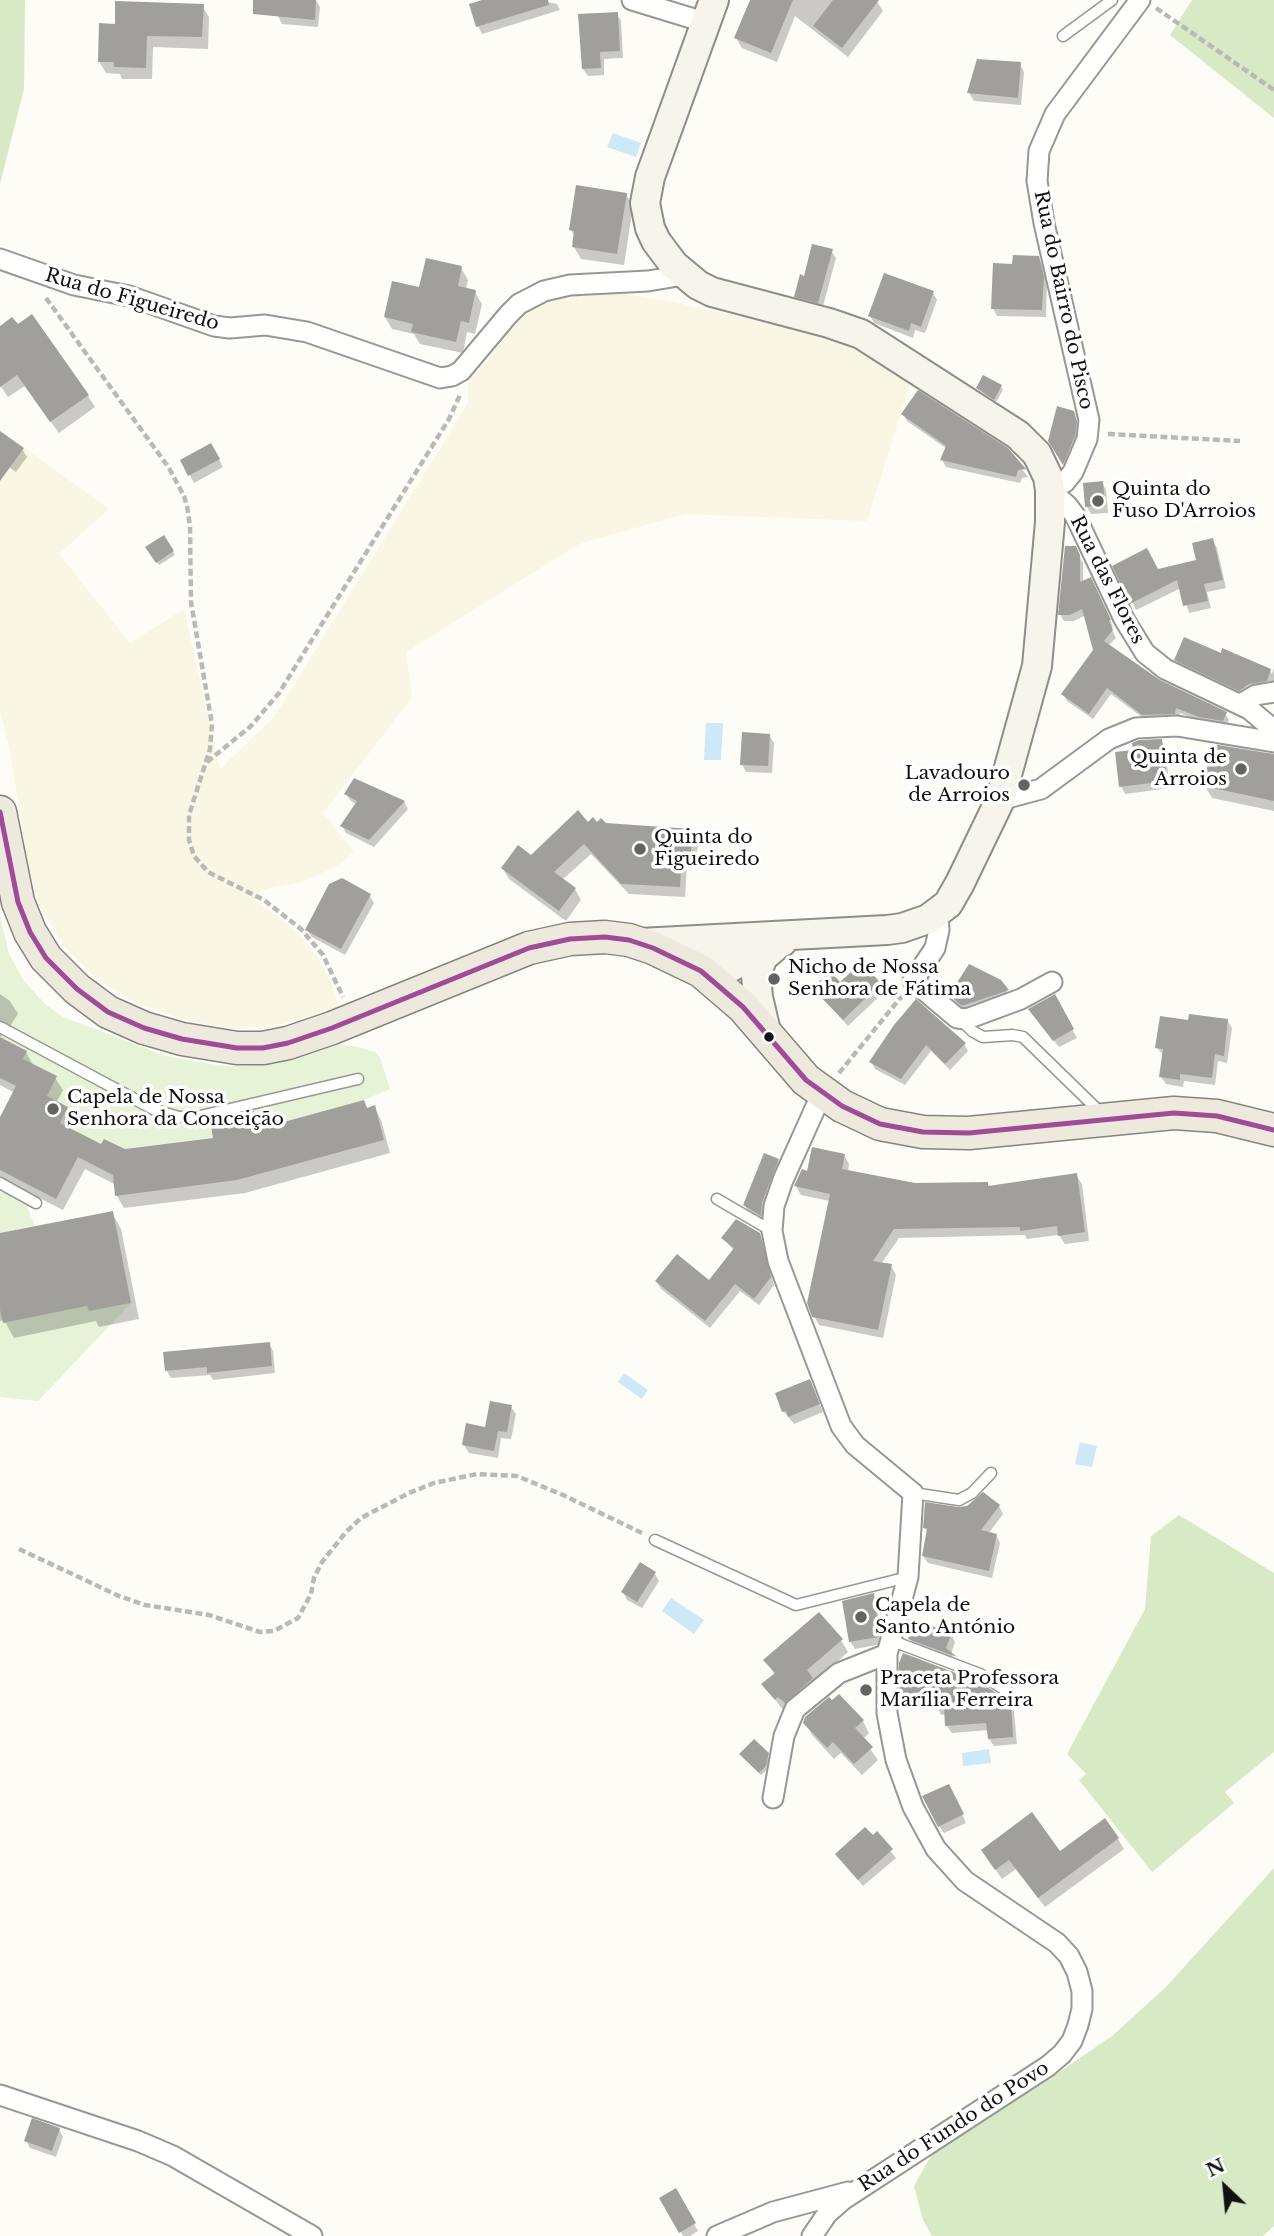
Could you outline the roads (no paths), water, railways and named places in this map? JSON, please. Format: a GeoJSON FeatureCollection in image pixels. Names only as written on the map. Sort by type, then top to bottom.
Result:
{"type":"FeatureCollection","features":[{"type":"Feature","properties":{"kind":"main road"},"geometry":{"type":"LineString","coordinates":[[0,812],[18,902],[35,941],[60,973],[86,997],[108,1012],[156,1032],[209,1045],[237,1048],[263,1048],[288,1043],[353,1020],[494,961],[540,945],[593,937],[617,938],[640,943],[680,959],[711,978],[743,1007],[806,1080],[842,1106],[873,1121],[923,1132],[976,1132],[1106,1118],[1188,1114],[1245,1121],[1274,1130]]}},
{"type":"Feature","properties":{"kind":"street"},"geometry":{"type":"LineString","coordinates":[[632,0],[709,11],[655,162],[645,204],[656,241],[684,275],[712,292],[830,323],[874,341],[1018,435],[1037,454],[1051,490],[1037,666],[1000,800],[954,895],[938,913],[902,928],[870,932],[797,938],[752,937],[640,943]]}},
{"type":"Feature","properties":{"kind":"street","name":"Rua do Bairro do Pisco"},"geometry":{"type":"LineString","coordinates":[[1051,490],[1070,478],[1088,433],[1088,413],[1044,223],[1037,165],[1044,137],[1055,114],[1147,4]]}},
{"type":"Feature","properties":{"kind":"street","name":"Rua do Figueiredo"},"geometry":{"type":"LineString","coordinates":[[0,259],[74,285],[129,296],[214,326],[230,328],[265,325],[307,332],[440,378],[452,376],[464,367],[519,304],[544,291],[570,285],[648,281],[684,275]]}},
{"type":"Feature","properties":{"kind":"street","name":"Rua das Flores"},"geometry":{"type":"LineString","coordinates":[[1051,490],[1076,517],[1124,619],[1145,653],[1165,669],[1241,704],[1274,730]]}},
{"type":"Feature","properties":{"kind":"street"},"geometry":{"type":"LineString","coordinates":[[1241,704],[1256,695],[1274,692]]}},
{"type":"Feature","properties":{"kind":"street"},"geometry":{"type":"LineString","coordinates":[[1000,800],[1041,789],[1109,739],[1136,728],[1177,726],[1274,742]]}},
{"type":"Feature","properties":{"kind":"street"},"geometry":{"type":"LineString","coordinates":[[938,913],[939,930],[935,947],[913,981],[960,1019],[967,1019],[1021,999],[1052,982]]}},
{"type":"Feature","properties":{"kind":"street"},"geometry":{"type":"LineString","coordinates":[[752,937],[717,955],[710,966],[711,978],[751,956],[797,938]]}},
{"type":"Feature","properties":{"kind":"street"},"geometry":{"type":"LineString","coordinates":[[767,1036],[756,975],[763,957],[797,938]]}},
{"type":"Feature","properties":{"kind":"street"},"geometry":{"type":"LineString","coordinates":[[822,1093],[778,1193],[772,1219],[778,1261],[841,1426],[855,1445],[913,1493]]}},
{"type":"Feature","properties":{"kind":"street","name":"Rua do Fundo do Povo"},"geometry":{"type":"LineString","coordinates":[[812,2236],[827,2214],[862,2187],[1048,2066],[1072,2041],[1082,2009],[1082,1991],[1069,1956],[1057,1943],[965,1881],[936,1849],[923,1829],[904,1784],[892,1738],[886,1687],[888,1647],[908,1577],[913,1493]]}},
{"type":"Feature","properties":{"kind":"street"},"geometry":{"type":"LineString","coordinates":[[773,1798],[784,1736],[795,1709],[839,1674],[888,1647]]}},
{"type":"Feature","properties":{"kind":"street"},"geometry":{"type":"LineString","coordinates":[[0,2095],[138,2141],[173,2156],[312,2236]]}},
{"type":"Feature","properties":{"kind":"street"},"geometry":{"type":"LineString","coordinates":[[716,2236],[773,2212],[862,2187]]}},
{"type":"Feature","properties":{"kind":"lane"},"geometry":{"type":"LineString","coordinates":[[1063,36],[1112,0]]}},
{"type":"Feature","properties":{"kind":"lane"},"geometry":{"type":"LineString","coordinates":[[960,1019],[983,1037],[1023,1037],[1106,1118]]}},
{"type":"Feature","properties":{"kind":"lane"},"geometry":{"type":"LineString","coordinates":[[0,1027],[155,1110],[179,1118],[358,1079]]}},
{"type":"Feature","properties":{"kind":"lane"},"geometry":{"type":"LineString","coordinates":[[0,1183],[36,1203]]}},
{"type":"Feature","properties":{"kind":"lane"},"geometry":{"type":"LineString","coordinates":[[717,1199],[772,1231]]}},
{"type":"Feature","properties":{"kind":"lane"},"geometry":{"type":"LineString","coordinates":[[913,1493],[959,1500],[972,1493],[991,1473]]}},
{"type":"Feature","properties":{"kind":"lane"},"geometry":{"type":"LineString","coordinates":[[655,1540],[796,1605],[908,1577]]}},
{"type":"Feature","properties":{"kind":"lane"},"geometry":{"type":"LineString","coordinates":[[888,1647],[980,1674],[1007,1691]]}},
{"type":"Feature","properties":{"kind":"water"},"geometry":{"type":"Polygon","coordinates":[[[613,133],[641,143],[636,157],[607,147],[613,133]]]}},
{"type":"Feature","properties":{"kind":"water"},"geometry":{"type":"Polygon","coordinates":[[[706,723],[723,723],[721,760],[704,760],[706,723]]]}},
{"type":"Feature","properties":{"kind":"water"},"geometry":{"type":"Polygon","coordinates":[[[624,1373],[648,1390],[642,1399],[618,1382],[624,1373]]]}},
{"type":"Feature","properties":{"kind":"water"},"geometry":{"type":"Polygon","coordinates":[[[1080,1442],[1097,1446],[1092,1467],[1075,1464],[1080,1442]]]}},
{"type":"Feature","properties":{"kind":"water"},"geometry":{"type":"Polygon","coordinates":[[[671,1598],[704,1620],[694,1634],[662,1611],[671,1598]]]}},
{"type":"Feature","properties":{"kind":"water"},"geometry":{"type":"Polygon","coordinates":[[[989,1749],[991,1763],[963,1766],[962,1753],[989,1749]]]}},
{"type":"Feature","properties":{"kind":"place","name":"Quinta do Fuso D'Arroios"},"geometry":{"type":"Point","coordinates":[1098,501]}},
{"type":"Feature","properties":{"kind":"place","name":"Quinta de Arroios"},"geometry":{"type":"Point","coordinates":[1241,769]}},
{"type":"Feature","properties":{"kind":"place","name":"Lavadouro de Arroios"},"geometry":{"type":"Point","coordinates":[1024,785]}},
{"type":"Feature","properties":{"kind":"place","name":"Quinta do Figueiredo"},"geometry":{"type":"Point","coordinates":[640,849]}},
{"type":"Feature","properties":{"kind":"place","name":"Nicho de Nossa Senhora de Fátima"},"geometry":{"type":"Point","coordinates":[774,979]}},
{"type":"Feature","properties":{"kind":"place","name":"Capela de Nossa Senhora da Conceição"},"geometry":{"type":"Point","coordinates":[53,1109]}},
{"type":"Feature","properties":{"kind":"place","name":"Capela de Santo António"},"geometry":{"type":"Point","coordinates":[861,1617]}},
{"type":"Feature","properties":{"kind":"place","name":"Praceta Professora Marília Ferreira"},"geometry":{"type":"Point","coordinates":[866,1690]}}]}
